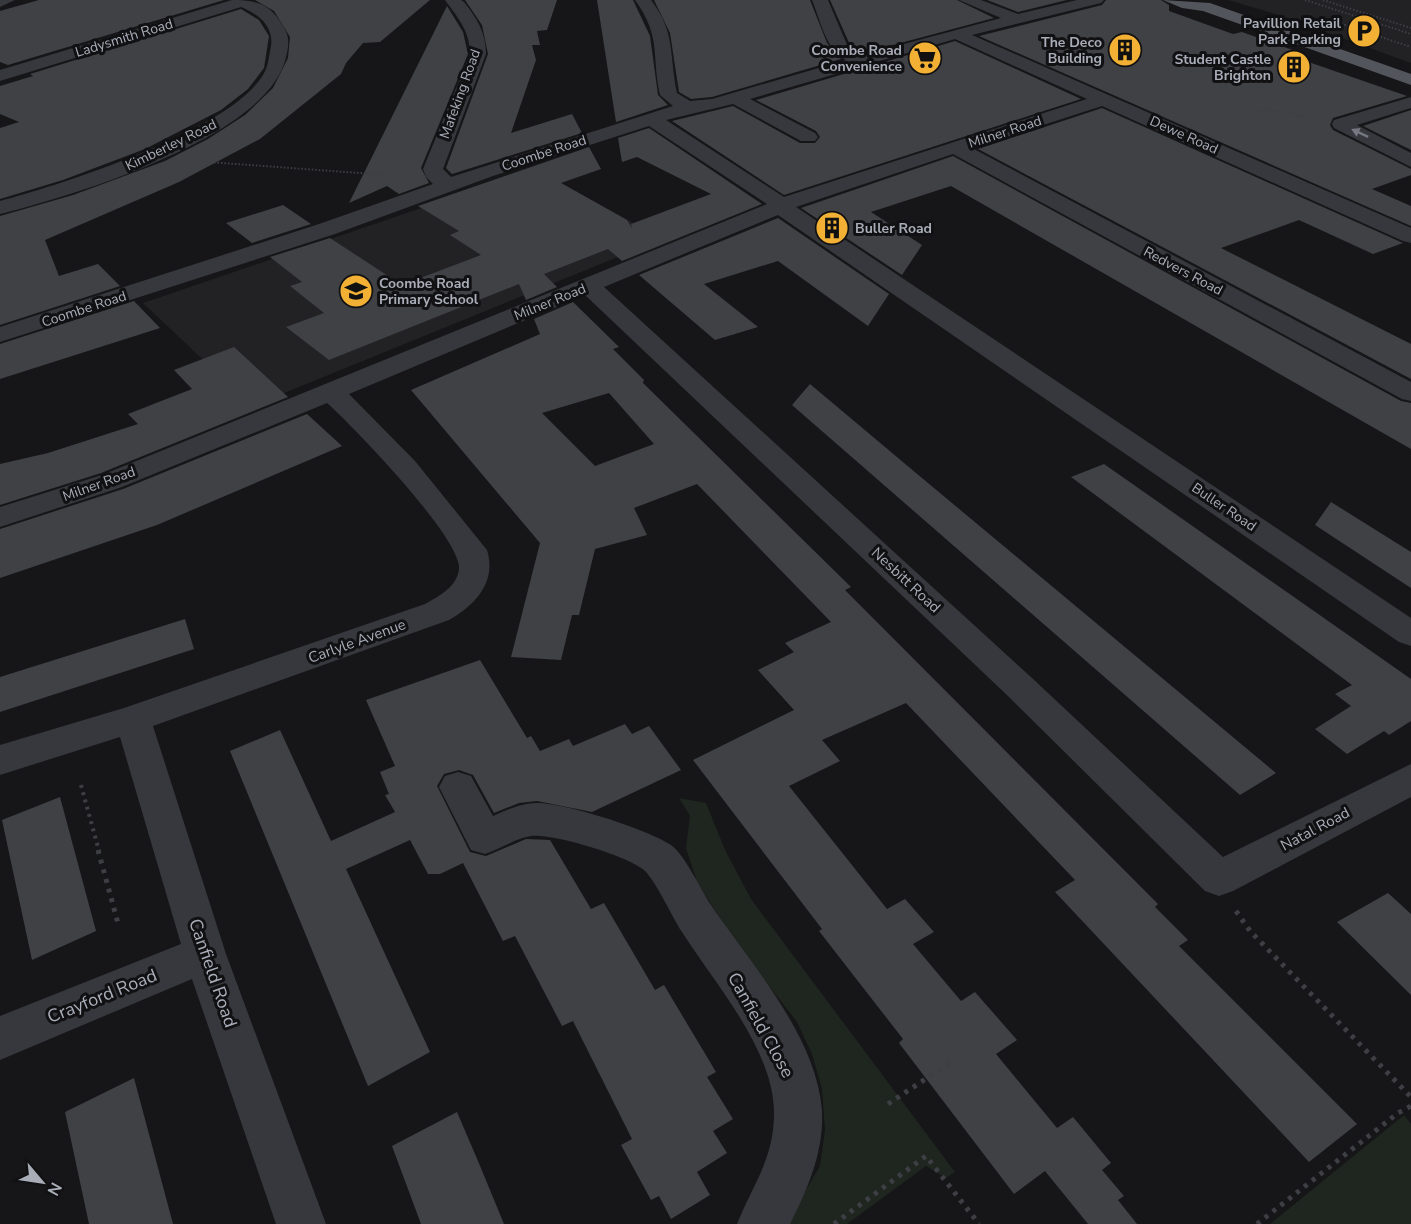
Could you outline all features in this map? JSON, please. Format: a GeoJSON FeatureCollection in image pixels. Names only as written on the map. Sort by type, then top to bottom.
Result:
{"type":"FeatureCollection","features":[{"type":"Feature","properties":{"kind":"main road"},"geometry":{"type":"LineString","coordinates":[[1171,0],[1187,5],[1205,3],[1411,80]]}},
{"type":"Feature","properties":{"kind":"street"},"geometry":{"type":"LineString","coordinates":[[0,2],[7,0]]}},
{"type":"Feature","properties":{"kind":"street","name":"Mafeking Road"},"geometry":{"type":"LineString","coordinates":[[451,186],[436,177],[434,169],[478,54],[479,43],[470,20],[453,0]]}},
{"type":"Feature","properties":{"kind":"street"},"geometry":{"type":"LineString","coordinates":[[643,0],[653,13],[665,43],[669,95],[687,107]]}},
{"type":"Feature","properties":{"kind":"street"},"geometry":{"type":"LineString","coordinates":[[820,0],[844,53],[861,61]]}},
{"type":"Feature","properties":{"kind":"street"},"geometry":{"type":"LineString","coordinates":[[968,0],[1017,19]]}},
{"type":"Feature","properties":{"kind":"street","name":"Coombe Road"},"geometry":{"type":"LineString","coordinates":[[0,335],[650,118],[687,107],[735,98],[956,34],[1096,0]]}},
{"type":"Feature","properties":{"kind":"street","name":"Ladysmith Road"},"geometry":{"type":"LineString","coordinates":[[0,76],[245,1]]}},
{"type":"Feature","properties":{"kind":"street","name":"Kimberley Road"},"geometry":{"type":"LineString","coordinates":[[0,208],[80,185],[159,154],[235,111],[255,95],[274,72],[281,55],[278,32],[267,15],[245,1]]}},
{"type":"Feature","properties":{"kind":"street","name":"Dewe Road"},"geometry":{"type":"LineString","coordinates":[[956,34],[1411,236]]}},
{"type":"Feature","properties":{"kind":"street"},"geometry":{"type":"LineString","coordinates":[[735,98],[808,137]]}},
{"type":"Feature","properties":{"kind":"street","name":"Milner Road"},"geometry":{"type":"LineString","coordinates":[[0,517],[112,481],[810,195],[1104,99]]}},
{"type":"Feature","properties":{"kind":"street"},"geometry":{"type":"LineString","coordinates":[[1411,102],[1341,124],[1411,161]]}},
{"type":"Feature","properties":{"kind":"street","name":"Buller Road"},"geometry":{"type":"LineString","coordinates":[[650,118],[778,202],[781,208],[1411,634]]}},
{"type":"Feature","properties":{"kind":"street","name":"Redvers Road"},"geometry":{"type":"LineString","coordinates":[[956,148],[1411,393]]}},
{"type":"Feature","properties":{"kind":"street","name":"Nesbitt Road"},"geometry":{"type":"LineString","coordinates":[[589,286],[997,664],[1219,879]]}},
{"type":"Feature","properties":{"kind":"street","name":"Carlyle Avenue"},"geometry":{"type":"LineString","coordinates":[[0,760],[133,719],[438,612],[458,599],[469,587],[476,566],[471,550],[392,452],[331,392]]}},
{"type":"Feature","properties":{"kind":"street","name":"Canfield Road"},"geometry":{"type":"LineString","coordinates":[[133,719],[205,954],[301,1224]]}},
{"type":"Feature","properties":{"kind":"street","name":"Natal Road"},"geometry":{"type":"LineString","coordinates":[[1219,879],[1411,779]]}},
{"type":"Feature","properties":{"kind":"street","name":"Canfield Close"},"geometry":{"type":"LineString","coordinates":[[458,787],[485,838],[530,820],[551,820],[639,849],[658,858],[668,872],[755,1008],[793,1079],[798,1110],[796,1144],[780,1191],[762,1224]]}},
{"type":"Feature","properties":{"kind":"street","name":"Crayford Road"},"geometry":{"type":"LineString","coordinates":[[0,1038],[205,954]]}},
{"type":"Feature","properties":{"kind":"path"},"geometry":{"type":"LineString","coordinates":[[1305,0],[1411,34]]}},
{"type":"Feature","properties":{"kind":"path"},"geometry":{"type":"LineString","coordinates":[[1323,0],[1411,28]]}},
{"type":"Feature","properties":{"kind":"path"},"geometry":{"type":"LineString","coordinates":[[1313,14],[1411,47]]}},
{"type":"Feature","properties":{"kind":"path"},"geometry":{"type":"LineString","coordinates":[[159,154],[218,163],[394,176]]}},
{"type":"Feature","properties":{"kind":"path"},"geometry":{"type":"LineString","coordinates":[[81,784],[119,927]]}},
{"type":"Feature","properties":{"kind":"path"},"geometry":{"type":"LineString","coordinates":[[1219,879],[1250,931],[1411,1097]]}},
{"type":"Feature","properties":{"kind":"path"},"geometry":{"type":"LineString","coordinates":[[888,1104],[954,1060]]}},
{"type":"Feature","properties":{"kind":"path"},"geometry":{"type":"LineString","coordinates":[[1257,1224],[1398,1113],[1411,1106]]}},
{"type":"Feature","properties":{"kind":"path"},"geometry":{"type":"LineString","coordinates":[[834,1224],[926,1156],[979,1224]]}},
{"type":"Feature","properties":{"kind":"shaded area","name":"Pavillion Retail Park Parking"},"geometry":{"type":"Polygon","coordinates":[[[1228,0],[1411,0],[1411,63],[1279,15],[1228,0]]]}},
{"type":"Feature","properties":{"kind":"shaded area","name":"Coombe Road Primary School"},"geometry":{"type":"Polygon","coordinates":[[[536,169],[662,239],[252,406],[143,303],[536,169]]]}},
{"type":"Feature","properties":{"kind":"shaded area"},"geometry":{"type":"Polygon","coordinates":[[[679,798],[706,803],[725,850],[751,899],[955,1172],[946,1178],[926,1166],[847,1224],[786,1224],[820,1166],[825,1130],[822,1089],[812,1054],[797,1022],[739,947],[698,884],[686,848],[690,816],[679,798]]]}},
{"type":"Feature","properties":{"kind":"shaded area"},"geometry":{"type":"Polygon","coordinates":[[[1404,1115],[1411,1124],[1411,1224],[1270,1224],[1404,1115]]]}},
{"type":"Feature","properties":{"kind":"building"},"geometry":{"type":"Polygon","coordinates":[[[39,0],[224,0],[8,65],[0,62],[0,11],[39,0]]]}},
{"type":"Feature","properties":{"kind":"building"},"geometry":{"type":"Polygon","coordinates":[[[255,0],[430,0],[380,42],[363,43],[346,63],[341,74],[260,139],[179,182],[45,240],[59,276],[98,264],[120,286],[0,325],[0,216],[73,195],[165,161],[208,139],[245,115],[273,88],[288,58],[290,37],[274,11],[255,0]]]}},
{"type":"Feature","properties":{"kind":"building"},"geometry":{"type":"Polygon","coordinates":[[[465,0],[557,0],[547,30],[537,31],[540,45],[532,45],[536,60],[511,133],[572,114],[582,133],[452,174],[446,168],[488,54],[482,25],[465,0]]]}},
{"type":"Feature","properties":{"kind":"building"},"geometry":{"type":"Polygon","coordinates":[[[597,0],[633,0],[650,36],[658,95],[668,105],[616,122],[597,0]]]}},
{"type":"Feature","properties":{"kind":"building"},"geometry":{"type":"Polygon","coordinates":[[[654,0],[810,0],[827,43],[841,59],[712,97],[691,99],[679,92],[670,33],[654,0]]]}},
{"type":"Feature","properties":{"kind":"building"},"geometry":{"type":"Polygon","coordinates":[[[830,0],[957,0],[994,18],[863,53],[850,45],[830,0]]]}},
{"type":"Feature","properties":{"kind":"building"},"geometry":{"type":"Polygon","coordinates":[[[987,0],[1067,0],[1018,12],[987,0]]]}},
{"type":"Feature","properties":{"kind":"building"},"geometry":{"type":"Polygon","coordinates":[[[1106,0],[1161,0],[1169,5],[1169,11],[1233,34],[1242,32],[1304,54],[1294,57],[1407,96],[1333,118],[1330,125],[1333,130],[1411,169],[1411,175],[1372,189],[1411,206],[1411,226],[979,36],[1102,5],[1106,0]]]}},
{"type":"Feature","properties":{"kind":"building"},"geometry":{"type":"Polygon","coordinates":[[[447,6],[463,32],[468,54],[421,168],[429,183],[399,194],[387,186],[349,203],[447,6]]]}},
{"type":"Feature","properties":{"kind":"building"},"geometry":{"type":"Polygon","coordinates":[[[241,9],[259,20],[269,36],[264,68],[248,89],[221,110],[145,149],[63,180],[0,199],[0,128],[19,122],[0,114],[0,86],[33,76],[30,74],[241,9]]]}},
{"type":"Feature","properties":{"kind":"building"},"geometry":{"type":"Polygon","coordinates":[[[955,41],[1081,99],[784,195],[672,121],[733,106],[800,143],[815,143],[820,137],[816,131],[756,100],[955,41]]]}},
{"type":"Feature","properties":{"kind":"building"},"geometry":{"type":"Polygon","coordinates":[[[1102,108],[1403,243],[1373,254],[1299,220],[1221,248],[1411,344],[1411,379],[978,149],[1102,108]]]}},
{"type":"Feature","properties":{"kind":"building"},"geometry":{"type":"Polygon","coordinates":[[[1411,110],[1411,150],[1363,126],[1411,110]]]}},
{"type":"Feature","properties":{"kind":"building"},"geometry":{"type":"Polygon","coordinates":[[[649,128],[762,204],[622,261],[608,249],[544,274],[557,287],[526,300],[519,284],[329,360],[286,327],[324,313],[290,286],[302,282],[270,257],[330,238],[402,285],[481,255],[450,235],[459,231],[418,206],[589,147],[601,169],[561,183],[627,220],[632,228],[631,224],[711,194],[637,157],[622,162],[618,138],[649,128]]]}},
{"type":"Feature","properties":{"kind":"building"},"geometry":{"type":"Polygon","coordinates":[[[953,156],[1401,401],[1411,403],[1411,449],[951,186],[871,212],[922,245],[902,275],[801,208],[953,156]]]}},
{"type":"Feature","properties":{"kind":"building"},"geometry":{"type":"Polygon","coordinates":[[[283,205],[311,224],[252,243],[226,223],[283,205]]]}},
{"type":"Feature","properties":{"kind":"building"},"geometry":{"type":"Polygon","coordinates":[[[778,218],[889,294],[868,326],[778,261],[704,284],[758,327],[715,340],[639,275],[778,218]]]}},
{"type":"Feature","properties":{"kind":"building"},"geometry":{"type":"Polygon","coordinates":[[[134,301],[160,328],[0,379],[0,344],[134,301]]]}},
{"type":"Feature","properties":{"kind":"building"},"geometry":{"type":"Polygon","coordinates":[[[573,302],[619,347],[613,349],[644,380],[643,383],[851,587],[845,590],[1158,904],[1155,907],[1188,940],[1179,946],[1357,1124],[1309,1162],[1055,892],[1075,880],[906,703],[822,740],[840,761],[789,786],[887,909],[905,899],[934,932],[913,944],[961,1001],[975,992],[1017,1040],[996,1054],[1057,1128],[1073,1117],[1111,1163],[1102,1170],[1124,1196],[1118,1200],[1137,1224],[1088,1224],[1045,1171],[1014,1194],[899,1043],[903,1039],[819,931],[822,929],[693,760],[794,710],[758,670],[794,652],[785,643],[831,622],[697,484],[634,508],[647,535],[595,549],[579,615],[572,615],[561,660],[511,657],[540,543],[411,390],[540,334],[534,319],[573,302]],[[609,393],[542,413],[595,466],[654,444],[609,393]]]}},
{"type":"Feature","properties":{"kind":"building"},"geometry":{"type":"Polygon","coordinates":[[[234,347],[288,397],[101,473],[0,505],[0,464],[48,453],[138,424],[128,414],[192,389],[174,370],[234,347]]]}},
{"type":"Feature","properties":{"kind":"building"},"geometry":{"type":"Polygon","coordinates":[[[810,384],[1276,773],[1240,795],[792,405],[810,384]]]}},
{"type":"Feature","properties":{"kind":"building"},"geometry":{"type":"Polygon","coordinates":[[[307,414],[342,446],[157,525],[0,578],[0,529],[123,489],[307,414]]]}},
{"type":"Feature","properties":{"kind":"building"},"geometry":{"type":"Polygon","coordinates":[[[1104,464],[1411,679],[1411,721],[1389,735],[1384,731],[1347,754],[1315,729],[1351,706],[1335,694],[1352,685],[1071,477],[1104,464]]]}},
{"type":"Feature","properties":{"kind":"building"},"geometry":{"type":"Polygon","coordinates":[[[1331,502],[1411,552],[1411,588],[1315,525],[1331,502]]]}},
{"type":"Feature","properties":{"kind":"building"},"geometry":{"type":"Polygon","coordinates":[[[185,619],[194,649],[0,712],[0,677],[185,619]]]}},
{"type":"Feature","properties":{"kind":"building"},"geometry":{"type":"Polygon","coordinates":[[[480,660],[527,738],[531,736],[540,751],[569,739],[573,746],[625,724],[632,734],[649,726],[681,770],[592,812],[537,801],[519,803],[494,813],[473,775],[459,770],[444,774],[437,786],[470,852],[486,856],[526,839],[550,840],[591,909],[604,903],[655,990],[664,985],[716,1072],[707,1077],[733,1119],[713,1131],[727,1153],[697,1172],[710,1195],[671,1219],[659,1196],[651,1200],[621,1145],[632,1139],[573,1021],[562,1026],[515,936],[503,941],[463,863],[440,874],[428,874],[410,840],[346,869],[430,1052],[368,1086],[230,751],[280,730],[331,841],[395,812],[385,795],[389,794],[380,772],[395,766],[366,700],[480,660]]]}},
{"type":"Feature","properties":{"kind":"building"},"geometry":{"type":"Polygon","coordinates":[[[60,797],[96,931],[32,960],[2,820],[60,797]]]}},
{"type":"Feature","properties":{"kind":"building"},"geometry":{"type":"Polygon","coordinates":[[[1388,893],[1411,914],[1411,995],[1337,922],[1388,893]]]}},
{"type":"Feature","properties":{"kind":"building"},"geometry":{"type":"Polygon","coordinates":[[[134,1078],[173,1224],[89,1224],[65,1112],[134,1078]]]}},
{"type":"Feature","properties":{"kind":"building"},"geometry":{"type":"Polygon","coordinates":[[[457,1112],[504,1224],[421,1224],[392,1146],[457,1112]]]}},
{"type":"Feature","properties":{"kind":"place","name":"Pavillion Retail Park Parking"},"geometry":{"type":"Point","coordinates":[1364,31]}},
{"type":"Feature","properties":{"kind":"place","name":"The Deco Building"},"geometry":{"type":"Point","coordinates":[1125,50]}},
{"type":"Feature","properties":{"kind":"place","name":"Coombe Road Convenience"},"geometry":{"type":"Point","coordinates":[925,58]}},
{"type":"Feature","properties":{"kind":"place","name":"Student Castle Brighton"},"geometry":{"type":"Point","coordinates":[1294,67]}},
{"type":"Feature","properties":{"kind":"place","name":"Buller Road"},"geometry":{"type":"Point","coordinates":[832,228]}},
{"type":"Feature","properties":{"kind":"place","name":"Coombe Road Primary School"},"geometry":{"type":"Point","coordinates":[356,291]}}]}
